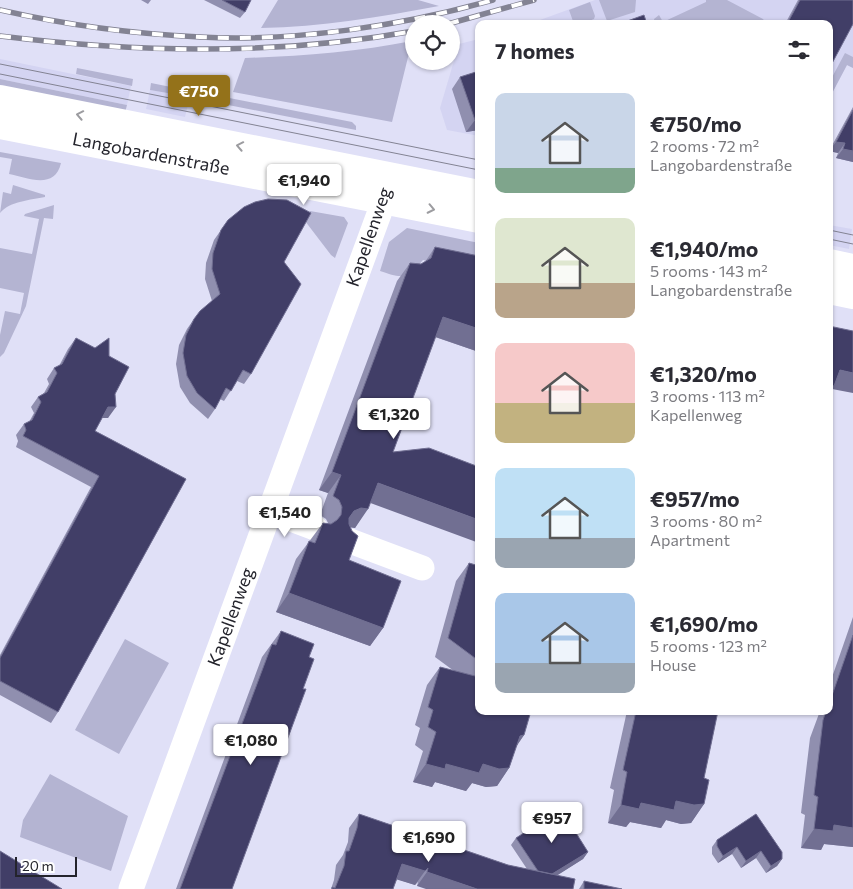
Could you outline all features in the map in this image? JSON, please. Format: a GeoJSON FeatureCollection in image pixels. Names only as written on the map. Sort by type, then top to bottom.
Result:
{"type":"FeatureCollection","features":[{"type":"Feature","properties":{"kind":"street","name":"Langobardenstraße"},"geometry":{"type":"LineString","coordinates":[[0,99],[387,188],[475,218]]}},
{"type":"Feature","properties":{"kind":"street","name":"Langobardenstraße"},"geometry":{"type":"LineString","coordinates":[[0,125],[387,188],[475,194]]}},
{"type":"Feature","properties":{"kind":"street","name":"Kapellenweg"},"geometry":{"type":"LineString","coordinates":[[131,889],[387,188]]}},
{"type":"Feature","properties":{"kind":"street"},"geometry":{"type":"LineString","coordinates":[[833,265],[853,268]]}},
{"type":"Feature","properties":{"kind":"street"},"geometry":{"type":"LineString","coordinates":[[833,291],[853,295]]}},
{"type":"Feature","properties":{"kind":"street"},"geometry":{"type":"LineString","coordinates":[[270,511],[315,528]]}},
{"type":"Feature","properties":{"kind":"street"},"geometry":{"type":"LineString","coordinates":[[350,541],[422,568]]}},
{"type":"Feature","properties":{"kind":"shaded area"},"geometry":{"type":"Polygon","coordinates":[[[278,0],[418,0],[439,6],[328,24],[261,28],[278,0]]]}},
{"type":"Feature","properties":{"kind":"shaded area"},"geometry":{"type":"Polygon","coordinates":[[[595,0],[853,0],[853,68],[847,65],[833,91],[833,20],[540,20],[595,0]]]}},
{"type":"Feature","properties":{"kind":"shaded area"},"geometry":{"type":"Polygon","coordinates":[[[599,0],[636,0],[635,12],[607,20],[599,0]]]}},
{"type":"Feature","properties":{"kind":"shaded area"},"geometry":{"type":"Polygon","coordinates":[[[706,0],[727,0],[764,20],[667,20],[706,2],[706,0]]]}},
{"type":"Feature","properties":{"kind":"shaded area"},"geometry":{"type":"Polygon","coordinates":[[[590,2],[595,16],[591,20],[573,20],[569,10],[590,2]]]}},
{"type":"Feature","properties":{"kind":"shaded area"},"geometry":{"type":"Polygon","coordinates":[[[659,15],[662,20],[654,20],[654,19],[659,15]]]}},
{"type":"Feature","properties":{"kind":"shaded area"},"geometry":{"type":"Polygon","coordinates":[[[475,40],[475,135],[447,130],[440,108],[451,70],[460,70],[460,44],[475,40]]]}},
{"type":"Feature","properties":{"kind":"shaded area"},"geometry":{"type":"Polygon","coordinates":[[[405,42],[405,69],[392,122],[233,92],[245,58],[329,53],[405,42]]]}},
{"type":"Feature","properties":{"kind":"shaded area"},"geometry":{"type":"Polygon","coordinates":[[[845,53],[853,57],[853,68],[847,65],[833,91],[833,76],[845,53]]]}},
{"type":"Feature","properties":{"kind":"shaded area"},"geometry":{"type":"Polygon","coordinates":[[[0,59],[131,86],[127,105],[0,79],[0,59]]]}},
{"type":"Feature","properties":{"kind":"shaded area"},"geometry":{"type":"Polygon","coordinates":[[[77,68],[133,79],[132,86],[76,74],[77,68]]]}},
{"type":"Feature","properties":{"kind":"shaded area"},"geometry":{"type":"Polygon","coordinates":[[[0,79],[127,105],[125,113],[0,92],[0,79]]]}},
{"type":"Feature","properties":{"kind":"shaded area"},"geometry":{"type":"Polygon","coordinates":[[[151,83],[191,91],[190,97],[150,90],[151,83]]]}},
{"type":"Feature","properties":{"kind":"shaded area"},"geometry":{"type":"Polygon","coordinates":[[[150,90],[190,97],[185,117],[146,109],[150,90]]]}},
{"type":"Feature","properties":{"kind":"shaded area"},"geometry":{"type":"Polygon","coordinates":[[[209,94],[352,122],[356,126],[356,130],[208,101],[209,94]]]}},
{"type":"Feature","properties":{"kind":"shaded area"},"geometry":{"type":"Polygon","coordinates":[[[0,152],[61,163],[53,177],[40,180],[32,179],[9,174],[12,159],[0,157],[0,152]]]}},
{"type":"Feature","properties":{"kind":"shaded area"},"geometry":{"type":"Polygon","coordinates":[[[13,185],[45,195],[45,197],[15,203],[0,213],[3,192],[11,194],[13,185]]]}},
{"type":"Feature","properties":{"kind":"shaded area"},"geometry":{"type":"Polygon","coordinates":[[[54,205],[53,219],[44,218],[26,306],[4,353],[0,357],[0,335],[5,311],[20,314],[24,293],[0,288],[0,248],[32,254],[39,219],[24,216],[25,214],[54,205]]]}},
{"type":"Feature","properties":{"kind":"shaded area"},"geometry":{"type":"Polygon","coordinates":[[[310,211],[344,217],[348,223],[335,258],[305,221],[310,211]]]}},
{"type":"Feature","properties":{"kind":"shaded area"},"geometry":{"type":"Polygon","coordinates":[[[833,226],[852,229],[849,249],[833,246],[833,226]]]}},
{"type":"Feature","properties":{"kind":"shaded area"},"geometry":{"type":"Polygon","coordinates":[[[407,228],[475,242],[475,272],[423,260],[413,271],[404,276],[380,271],[389,242],[407,228]]]}},
{"type":"Feature","properties":{"kind":"shaded area"},"geometry":{"type":"Polygon","coordinates":[[[125,639],[169,663],[119,754],[75,730],[125,639]]]}},
{"type":"Feature","properties":{"kind":"shaded area"},"geometry":{"type":"Polygon","coordinates":[[[50,774],[128,816],[111,871],[20,837],[23,820],[50,774]]]}},
{"type":"Feature","properties":{"kind":"building"},"geometry":{"type":"Polygon","coordinates":[[[222,0],[251,0],[245,12],[222,0]]]}},
{"type":"Feature","properties":{"kind":"building"},"geometry":{"type":"Polygon","coordinates":[[[800,0],[853,0],[853,24],[833,62],[833,20],[789,20],[800,0]]]}},
{"type":"Feature","properties":{"kind":"building"},"geometry":{"type":"Polygon","coordinates":[[[644,15],[646,20],[630,20],[644,15]]]}},
{"type":"Feature","properties":{"kind":"building"},"geometry":{"type":"Polygon","coordinates":[[[475,72],[475,120],[460,77],[475,72]]]}},
{"type":"Feature","properties":{"kind":"building"},"geometry":{"type":"Polygon","coordinates":[[[853,110],[853,151],[843,149],[845,143],[836,142],[853,110]]]}},
{"type":"Feature","properties":{"kind":"building"},"geometry":{"type":"Polygon","coordinates":[[[268,199],[287,200],[311,213],[284,262],[301,284],[251,374],[243,370],[231,391],[226,388],[215,409],[197,393],[187,376],[183,353],[186,335],[200,311],[220,294],[212,269],[213,253],[221,230],[228,220],[244,207],[268,199]]]}},
{"type":"Feature","properties":{"kind":"building"},"geometry":{"type":"Polygon","coordinates":[[[435,247],[475,255],[475,328],[443,317],[393,452],[429,448],[475,465],[475,519],[378,483],[368,509],[361,508],[354,511],[349,518],[349,524],[352,531],[358,536],[349,560],[401,581],[383,628],[289,593],[309,541],[315,543],[323,523],[331,524],[341,515],[342,507],[339,500],[333,496],[341,475],[332,472],[410,263],[421,264],[431,258],[435,247]]]}},
{"type":"Feature","properties":{"kind":"building"},"geometry":{"type":"Polygon","coordinates":[[[833,327],[853,331],[853,373],[840,370],[834,386],[833,327]]]}},
{"type":"Feature","properties":{"kind":"building"},"geometry":{"type":"Polygon","coordinates":[[[76,338],[95,348],[109,338],[109,356],[129,367],[115,394],[116,407],[108,407],[95,431],[186,479],[58,712],[0,681],[0,658],[99,476],[23,436],[26,430],[24,424],[32,420],[41,402],[38,397],[47,392],[57,373],[54,368],[62,364],[76,338]]]}},
{"type":"Feature","properties":{"kind":"building"},"geometry":{"type":"Polygon","coordinates":[[[469,563],[475,565],[475,658],[448,638],[469,563]]]}},
{"type":"Feature","properties":{"kind":"building"},"geometry":{"type":"Polygon","coordinates":[[[281,631],[314,644],[309,657],[314,659],[303,689],[306,689],[232,889],[180,889],[272,644],[276,645],[281,631]]]}},
{"type":"Feature","properties":{"kind":"building"},"geometry":{"type":"Polygon","coordinates":[[[853,635],[853,828],[834,825],[833,831],[814,829],[818,797],[814,795],[823,720],[825,715],[833,715],[833,692],[853,635]]]}},
{"type":"Feature","properties":{"kind":"building"},"geometry":{"type":"Polygon","coordinates":[[[440,667],[475,676],[475,715],[530,715],[524,735],[520,736],[509,768],[499,769],[483,764],[479,773],[446,764],[445,769],[426,764],[436,732],[428,727],[433,710],[428,707],[440,667]]]}},
{"type":"Feature","properties":{"kind":"building"},"geometry":{"type":"Polygon","coordinates":[[[635,715],[717,715],[704,778],[709,780],[704,804],[694,805],[676,801],[674,810],[641,803],[639,809],[621,805],[627,772],[623,770],[635,715]]]}},
{"type":"Feature","properties":{"kind":"building"},"geometry":{"type":"Polygon","coordinates":[[[561,809],[588,852],[552,874],[538,871],[516,838],[561,809]]]}},
{"type":"Feature","properties":{"kind":"building"},"geometry":{"type":"Polygon","coordinates":[[[359,814],[508,865],[575,879],[573,889],[477,889],[427,872],[428,868],[425,871],[402,864],[393,889],[332,889],[332,887],[335,888],[344,866],[346,851],[349,851],[357,828],[359,814]]]}},
{"type":"Feature","properties":{"kind":"building"},"geometry":{"type":"Polygon","coordinates":[[[756,814],[782,852],[782,859],[771,866],[761,851],[746,861],[737,847],[723,856],[717,846],[717,840],[756,814]]]}},
{"type":"Feature","properties":{"kind":"building"},"geometry":{"type":"Polygon","coordinates":[[[0,851],[62,889],[0,889],[0,851]]]}},
{"type":"Feature","properties":{"kind":"building"},"geometry":{"type":"Polygon","coordinates":[[[584,881],[622,889],[584,889],[584,881]]]}},
{"type":"Feature","properties":{"kind":"tram line"},"geometry":{"type":"LineString","coordinates":[[0,64],[475,159]]}},
{"type":"Feature","properties":{"kind":"tram line"},"geometry":{"type":"LineString","coordinates":[[0,74],[475,169]]}},
{"type":"Feature","properties":{"kind":"tram line"},"geometry":{"type":"LineString","coordinates":[[833,231],[853,235]]}},
{"type":"Feature","properties":{"kind":"tram line"},"geometry":{"type":"LineString","coordinates":[[833,240],[853,244]]}},
{"type":"Feature","properties":{"kind":"railway"},"geometry":{"type":"LineString","coordinates":[[0,10],[50,20],[124,31],[175,36],[236,38],[273,37],[348,30],[422,17],[493,0]]}},
{"type":"Feature","properties":{"kind":"railway"},"geometry":{"type":"LineString","coordinates":[[460,21],[534,0]]}},
{"type":"Feature","properties":{"kind":"railway"},"geometry":{"type":"LineString","coordinates":[[0,36],[104,46],[207,49],[311,45],[405,32]]}}]}
